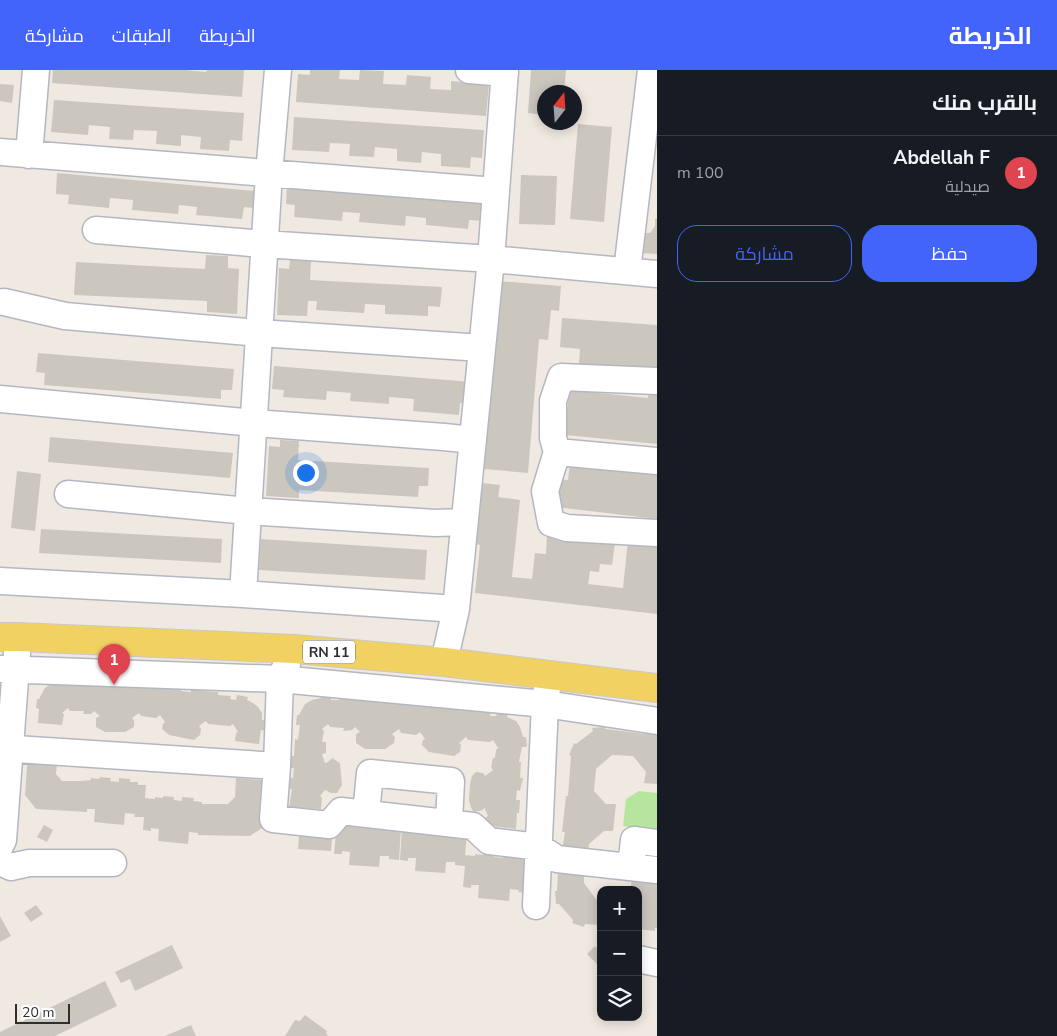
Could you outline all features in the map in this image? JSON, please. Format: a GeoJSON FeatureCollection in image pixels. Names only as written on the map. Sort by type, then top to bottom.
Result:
{"type":"FeatureCollection","features":[{"type":"Feature","properties":{"kind":"main road","name":"RN 11"},"geometry":{"type":"LineString","coordinates":[[9,637],[294,649],[444,662],[657,688]]}},
{"type":"Feature","properties":{"kind":"street"},"geometry":{"type":"LineString","coordinates":[[29,155],[36,70]]}},
{"type":"Feature","properties":{"kind":"street"},"geometry":{"type":"LineString","coordinates":[[243,594],[264,244],[278,70]]}},
{"type":"Feature","properties":{"kind":"street"},"geometry":{"type":"LineString","coordinates":[[444,662],[456,609],[491,259],[505,71],[469,70]]}},
{"type":"Feature","properties":{"kind":"street"},"geometry":{"type":"LineString","coordinates":[[627,272],[651,70]]}},
{"type":"Feature","properties":{"kind":"street"},"geometry":{"type":"LineString","coordinates":[[0,152],[496,191]]}},
{"type":"Feature","properties":{"kind":"street"},"geometry":{"type":"LineString","coordinates":[[96,230],[264,244],[491,259],[657,274]]}},
{"type":"Feature","properties":{"kind":"street"},"geometry":{"type":"LineString","coordinates":[[4,302],[65,316],[259,333],[482,348]]}},
{"type":"Feature","properties":{"kind":"street"},"geometry":{"type":"LineString","coordinates":[[657,381],[561,377],[553,401],[553,438],[557,452],[545,491],[551,523],[567,528],[657,533]]}},
{"type":"Feature","properties":{"kind":"street"},"geometry":{"type":"LineString","coordinates":[[0,399],[254,423],[473,440]]}},
{"type":"Feature","properties":{"kind":"street"},"geometry":{"type":"LineString","coordinates":[[557,452],[657,460]]}},
{"type":"Feature","properties":{"kind":"street"},"geometry":{"type":"LineString","coordinates":[[68,494],[248,511],[435,523],[464,522]]}},
{"type":"Feature","properties":{"kind":"street"},"geometry":{"type":"LineString","coordinates":[[0,581],[243,594],[456,609]]}},
{"type":"Feature","properties":{"kind":"street"},"geometry":{"type":"LineString","coordinates":[[0,846],[3,840],[9,637]]}},
{"type":"Feature","properties":{"kind":"street"},"geometry":{"type":"LineString","coordinates":[[294,649],[280,679],[273,819],[329,825],[341,811],[449,822],[473,826],[489,841],[538,846],[557,859],[657,870]]}},
{"type":"Feature","properties":{"kind":"street"},"geometry":{"type":"LineString","coordinates":[[8,669],[280,679],[545,704],[657,721]]}},
{"type":"Feature","properties":{"kind":"street"},"geometry":{"type":"LineString","coordinates":[[536,906],[548,675]]}},
{"type":"Feature","properties":{"kind":"street"},"geometry":{"type":"LineString","coordinates":[[5,748],[277,766]]}},
{"type":"Feature","properties":{"kind":"street"},"geometry":{"type":"LineString","coordinates":[[366,814],[370,773],[451,781],[449,822]]}},
{"type":"Feature","properties":{"kind":"street"},"geometry":{"type":"LineString","coordinates":[[631,866],[634,840],[657,843]]}},
{"type":"Feature","properties":{"kind":"street"},"geometry":{"type":"LineString","coordinates":[[0,862],[11,867],[29,863],[113,863]]}},
{"type":"Feature","properties":{"kind":"street"},"geometry":{"type":"LineString","coordinates":[[642,960],[657,963]]}},
{"type":"Feature","properties":{"kind":"green space"},"geometry":{"type":"Polygon","coordinates":[[[639,791],[657,793],[657,830],[623,826],[626,799],[639,791]]]}},
{"type":"Feature","properties":{"kind":"building"},"geometry":{"type":"Polygon","coordinates":[[[53,70],[185,70],[206,72],[207,70],[244,70],[242,97],[52,83],[53,70]]]}},
{"type":"Feature","properties":{"kind":"building"},"geometry":{"type":"Polygon","coordinates":[[[310,70],[340,70],[339,79],[359,80],[360,70],[384,71],[383,84],[406,85],[407,75],[431,77],[430,89],[451,90],[451,81],[489,84],[486,116],[296,102],[298,74],[310,75],[310,70]]]}},
{"type":"Feature","properties":{"kind":"building"},"geometry":{"type":"Polygon","coordinates":[[[531,70],[566,70],[565,85],[537,85],[537,114],[528,113],[531,70]]]}},
{"type":"Feature","properties":{"kind":"building"},"geometry":{"type":"Polygon","coordinates":[[[0,84],[14,85],[12,103],[0,101],[0,84]]]}},
{"type":"Feature","properties":{"kind":"building"},"geometry":{"type":"Polygon","coordinates":[[[54,100],[244,113],[242,141],[230,140],[229,151],[200,149],[201,137],[181,135],[181,146],[156,144],[157,131],[134,130],[133,140],[109,139],[110,127],[89,125],[88,135],[51,132],[54,100]]]}},
{"type":"Feature","properties":{"kind":"building"},"geometry":{"type":"Polygon","coordinates":[[[294,117],[484,130],[482,158],[471,157],[470,168],[441,166],[441,154],[422,152],[421,163],[397,161],[397,149],[375,147],[374,157],[349,156],[350,144],[330,143],[329,152],[292,150],[294,117]]]}},
{"type":"Feature","properties":{"kind":"building"},"geometry":{"type":"Polygon","coordinates":[[[582,124],[612,127],[604,222],[570,219],[577,130],[582,130],[582,124]]]}},
{"type":"Feature","properties":{"kind":"building"},"geometry":{"type":"Polygon","coordinates":[[[57,173],[255,191],[254,208],[244,207],[242,219],[196,215],[197,207],[179,205],[178,214],[132,210],[133,200],[110,198],[109,208],[68,204],[69,195],[56,194],[57,173]]]}},
{"type":"Feature","properties":{"kind":"building"},"geometry":{"type":"Polygon","coordinates":[[[521,175],[557,176],[555,225],[519,224],[521,175]]]}},
{"type":"Feature","properties":{"kind":"building"},"geometry":{"type":"Polygon","coordinates":[[[287,184],[484,201],[483,221],[469,220],[468,229],[426,225],[426,218],[406,216],[405,226],[359,222],[360,213],[343,212],[342,221],[294,217],[295,205],[286,204],[287,184]]]}},
{"type":"Feature","properties":{"kind":"building"},"geometry":{"type":"Polygon","coordinates":[[[655,219],[657,219],[657,254],[640,253],[641,233],[650,233],[655,226],[655,219]]]}},
{"type":"Feature","properties":{"kind":"building"},"geometry":{"type":"Polygon","coordinates":[[[206,255],[228,256],[228,268],[239,269],[237,314],[207,312],[207,301],[74,295],[76,262],[205,269],[206,255]]]}},
{"type":"Feature","properties":{"kind":"building"},"geometry":{"type":"Polygon","coordinates":[[[290,260],[311,261],[310,280],[442,287],[440,307],[428,306],[428,316],[385,314],[385,305],[365,304],[364,313],[316,310],[317,301],[308,301],[307,316],[277,315],[279,268],[289,269],[290,260]]]}},
{"type":"Feature","properties":{"kind":"building"},"geometry":{"type":"Polygon","coordinates":[[[499,281],[561,286],[559,311],[551,310],[548,340],[539,339],[528,473],[484,469],[499,281]]]}},
{"type":"Feature","properties":{"kind":"building"},"geometry":{"type":"Polygon","coordinates":[[[562,318],[657,325],[657,370],[579,364],[580,349],[560,347],[562,318]]]}},
{"type":"Feature","properties":{"kind":"building"},"geometry":{"type":"Polygon","coordinates":[[[38,353],[234,369],[232,390],[221,390],[221,399],[44,385],[45,373],[36,372],[38,353]]]}},
{"type":"Feature","properties":{"kind":"building"},"geometry":{"type":"Polygon","coordinates":[[[274,366],[472,382],[470,404],[460,403],[459,415],[413,411],[414,399],[389,397],[389,404],[350,401],[351,393],[327,391],[326,400],[283,397],[284,390],[272,389],[274,366]]]}},
{"type":"Feature","properties":{"kind":"building"},"geometry":{"type":"Polygon","coordinates":[[[650,382],[657,382],[657,444],[565,435],[569,390],[648,398],[650,382]]]}},
{"type":"Feature","properties":{"kind":"building"},"geometry":{"type":"Polygon","coordinates":[[[50,437],[233,453],[230,478],[48,462],[50,437]]]}},
{"type":"Feature","properties":{"kind":"building"},"geometry":{"type":"Polygon","coordinates":[[[280,440],[299,441],[298,460],[429,468],[428,486],[419,486],[418,497],[299,490],[299,498],[266,496],[269,446],[280,447],[280,440]]]}},
{"type":"Feature","properties":{"kind":"building"},"geometry":{"type":"Polygon","coordinates":[[[657,460],[657,519],[556,507],[559,479],[568,480],[570,462],[657,460]]]}},
{"type":"Feature","properties":{"kind":"building"},"geometry":{"type":"Polygon","coordinates":[[[17,471],[41,474],[35,531],[11,528],[17,471]]]}},
{"type":"Feature","properties":{"kind":"building"},"geometry":{"type":"Polygon","coordinates":[[[482,483],[500,485],[498,497],[520,500],[512,577],[532,579],[535,553],[546,554],[547,535],[615,543],[612,565],[600,564],[599,572],[590,571],[588,584],[623,588],[628,540],[657,544],[657,614],[475,593],[480,545],[475,544],[482,483]]]}},
{"type":"Feature","properties":{"kind":"building"},"geometry":{"type":"Polygon","coordinates":[[[41,529],[222,539],[221,563],[39,553],[41,529]]]}},
{"type":"Feature","properties":{"kind":"building"},"geometry":{"type":"Polygon","coordinates":[[[261,539],[427,550],[425,580],[259,570],[261,539]]]}},
{"type":"Feature","properties":{"kind":"building"},"geometry":{"type":"Polygon","coordinates":[[[52,683],[182,686],[181,691],[191,692],[191,687],[201,688],[201,691],[218,692],[218,695],[231,696],[230,699],[236,700],[237,695],[248,697],[247,700],[258,707],[262,713],[262,720],[266,720],[267,731],[261,730],[259,744],[235,741],[236,733],[238,732],[233,724],[230,726],[208,724],[206,721],[199,726],[201,729],[200,735],[194,740],[169,735],[162,729],[165,722],[160,715],[156,718],[141,716],[139,713],[132,718],[134,720],[134,727],[125,732],[105,732],[96,727],[96,718],[100,716],[94,711],[91,714],[83,714],[84,711],[70,711],[68,708],[62,713],[64,714],[62,725],[38,723],[39,709],[36,708],[37,699],[39,699],[45,688],[52,683]]]}},
{"type":"Feature","properties":{"kind":"building"},"geometry":{"type":"Polygon","coordinates":[[[320,695],[331,696],[331,700],[347,699],[347,696],[376,697],[375,701],[442,703],[441,707],[479,709],[479,712],[491,712],[490,716],[496,716],[498,711],[508,713],[507,717],[516,721],[523,737],[526,737],[527,747],[522,747],[519,762],[521,762],[520,778],[523,778],[520,791],[517,790],[516,800],[520,800],[516,829],[484,825],[485,818],[488,816],[484,807],[483,810],[475,812],[472,810],[469,801],[472,776],[476,772],[483,773],[485,776],[493,770],[491,767],[493,758],[495,758],[498,748],[493,740],[490,742],[468,740],[466,737],[459,743],[461,745],[460,752],[454,756],[429,752],[422,745],[425,739],[420,732],[416,735],[401,733],[399,729],[392,734],[395,737],[394,743],[385,749],[365,749],[356,743],[356,734],[360,732],[355,727],[352,730],[343,731],[344,728],[330,727],[328,724],[322,729],[324,731],[322,742],[326,742],[326,753],[322,754],[325,763],[332,758],[340,763],[342,785],[337,793],[325,790],[320,796],[322,798],[321,809],[289,808],[292,789],[288,789],[290,778],[293,778],[294,768],[290,768],[291,756],[294,756],[295,739],[298,740],[300,725],[296,725],[297,715],[299,715],[305,704],[321,698],[320,695]]]}},
{"type":"Feature","properties":{"kind":"building"},"geometry":{"type":"Polygon","coordinates":[[[605,727],[605,729],[646,734],[647,731],[657,732],[657,784],[644,783],[646,772],[633,756],[612,755],[596,769],[594,791],[606,804],[616,804],[613,831],[604,831],[589,844],[588,853],[562,850],[565,832],[562,832],[566,796],[568,796],[571,756],[569,755],[574,743],[576,744],[593,731],[592,728],[605,727]]]}},
{"type":"Feature","properties":{"kind":"building"},"geometry":{"type":"Polygon","coordinates":[[[28,753],[58,753],[56,774],[62,781],[91,780],[91,778],[99,779],[100,777],[111,778],[110,781],[119,782],[119,778],[130,779],[130,782],[138,782],[138,785],[146,785],[145,798],[155,799],[155,797],[163,798],[163,796],[174,797],[174,800],[182,801],[182,797],[194,798],[193,801],[202,802],[202,804],[228,804],[235,797],[236,778],[265,780],[262,828],[250,836],[198,835],[198,833],[189,832],[188,844],[158,841],[159,829],[143,830],[144,817],[134,817],[135,814],[125,813],[124,825],[94,822],[95,809],[87,809],[87,812],[36,809],[25,795],[28,753]]]}},
{"type":"Feature","properties":{"kind":"building"},"geometry":{"type":"Polygon","coordinates":[[[337,822],[401,828],[399,860],[389,859],[389,856],[380,856],[379,867],[349,865],[350,852],[342,851],[342,854],[334,854],[337,822]]]}},
{"type":"Feature","properties":{"kind":"building"},"geometry":{"type":"Polygon","coordinates":[[[44,825],[53,830],[47,842],[37,837],[44,825]]]}},
{"type":"Feature","properties":{"kind":"building"},"geometry":{"type":"Polygon","coordinates":[[[402,828],[467,834],[465,855],[475,856],[475,854],[483,855],[484,853],[495,854],[494,857],[503,858],[503,854],[514,855],[514,858],[530,861],[528,893],[510,889],[509,901],[478,898],[479,885],[471,885],[471,888],[463,887],[465,866],[455,865],[455,862],[446,862],[445,873],[415,871],[416,858],[408,858],[408,861],[400,860],[402,828]]]}},
{"type":"Feature","properties":{"kind":"building"},"geometry":{"type":"Polygon","coordinates":[[[299,836],[332,838],[331,851],[298,849],[299,836]]]}},
{"type":"Feature","properties":{"kind":"building"},"geometry":{"type":"Polygon","coordinates":[[[558,871],[584,872],[584,883],[597,899],[597,925],[585,924],[584,927],[572,923],[573,920],[559,904],[556,904],[555,891],[557,891],[558,871]]]}},
{"type":"Feature","properties":{"kind":"building"},"geometry":{"type":"Polygon","coordinates":[[[632,876],[657,878],[657,928],[655,928],[655,931],[642,929],[642,886],[631,886],[632,876]]]}},
{"type":"Feature","properties":{"kind":"building"},"geometry":{"type":"Polygon","coordinates":[[[36,905],[43,914],[31,922],[24,913],[36,905]]]}},
{"type":"Feature","properties":{"kind":"building"},"geometry":{"type":"Polygon","coordinates":[[[0,916],[11,936],[0,942],[0,916]]]}},
{"type":"Feature","properties":{"kind":"building"},"geometry":{"type":"Polygon","coordinates":[[[172,945],[183,968],[135,991],[130,979],[121,983],[115,972],[172,945]]]}},
{"type":"Feature","properties":{"kind":"building"},"geometry":{"type":"Polygon","coordinates":[[[595,946],[597,948],[597,964],[587,954],[595,946]]]}},
{"type":"Feature","properties":{"kind":"building"},"geometry":{"type":"Polygon","coordinates":[[[105,981],[117,1006],[55,1036],[0,1036],[0,1032],[105,981]]]}},
{"type":"Feature","properties":{"kind":"building"},"geometry":{"type":"Polygon","coordinates":[[[305,1015],[327,1031],[328,1036],[285,1036],[295,1020],[300,1021],[305,1015]]]}},
{"type":"Feature","properties":{"kind":"building"},"geometry":{"type":"Polygon","coordinates":[[[191,1025],[196,1036],[165,1036],[191,1025]]]}},
{"type":"Feature","properties":{"kind":"place","name":"Abdellah F"},"geometry":{"type":"Point","coordinates":[114,685]}}]}
